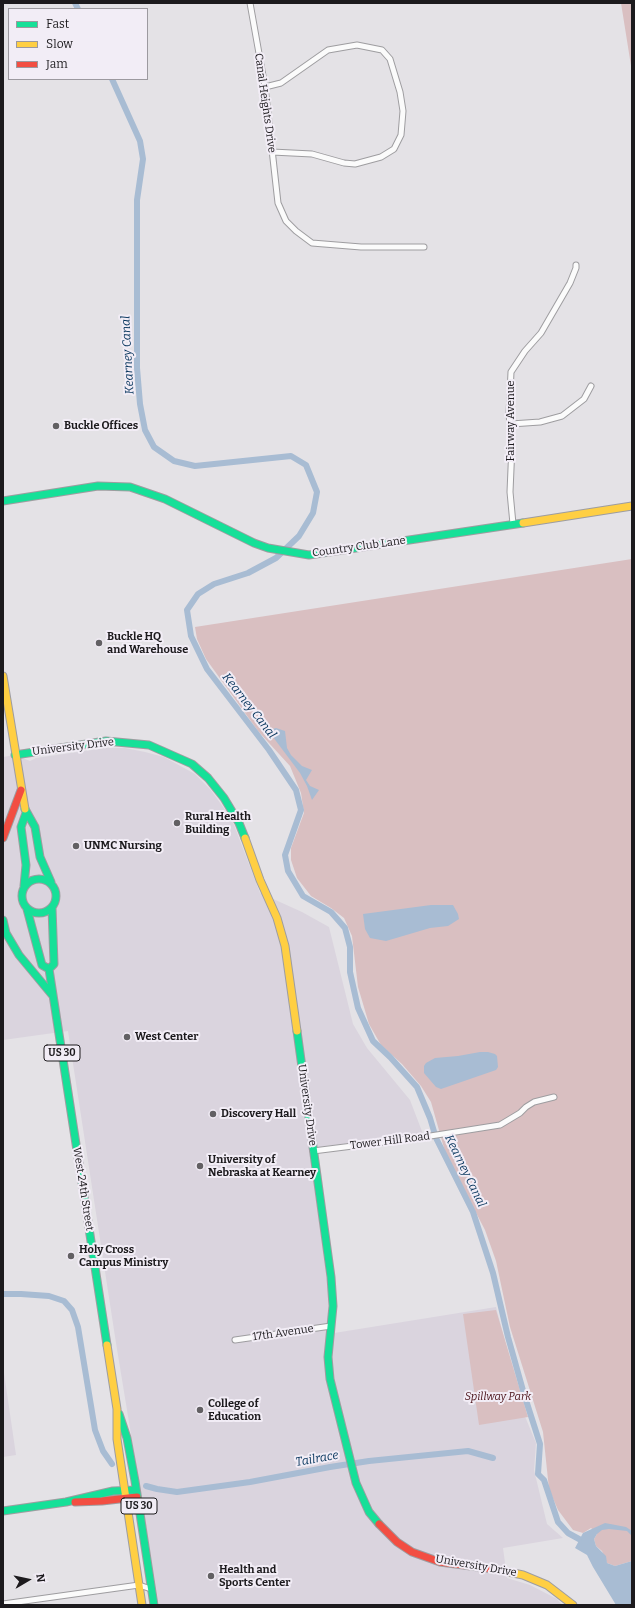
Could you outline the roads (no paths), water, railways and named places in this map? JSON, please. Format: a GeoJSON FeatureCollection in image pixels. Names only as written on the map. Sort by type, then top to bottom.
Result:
{"type":"FeatureCollection","features":[{"type":"Feature","properties":{"kind":"street","name":"Canal Heights Drive"},"geometry":{"type":"LineString","coordinates":[[250,3],[265,88],[278,203],[286,221],[312,243],[361,247],[424,248]]}},
{"type":"Feature","properties":{"kind":"street"},"geometry":{"type":"LineString","coordinates":[[265,88],[281,83],[328,50],[357,45],[382,50],[390,59],[400,92],[403,111],[401,134],[394,149],[381,157],[355,164],[344,163],[312,154],[272,152]]}},
{"type":"Feature","properties":{"kind":"street","name":"Fairway Avenue"},"geometry":{"type":"LineString","coordinates":[[513,524],[510,492],[512,444],[509,414],[511,372],[525,351],[541,333],[570,283],[576,265]]}},
{"type":"Feature","properties":{"kind":"street"},"geometry":{"type":"LineString","coordinates":[[511,424],[540,422],[562,416],[584,399],[591,386]]}},
{"type":"Feature","properties":{"kind":"street","name":"Country Club Lane"},"geometry":{"type":"LineString","coordinates":[[3,501],[98,486],[130,488],[165,499],[254,544],[270,549],[309,555],[632,506]]}},
{"type":"Feature","properties":{"kind":"street","name":"US 30"},"geometry":{"type":"LineString","coordinates":[[3,676],[15,755],[26,813],[35,827],[40,857],[56,891],[56,901],[52,907]]}},
{"type":"Feature","properties":{"kind":"street","name":"University Drive"},"geometry":{"type":"LineString","coordinates":[[15,755],[106,742],[126,742],[148,745],[192,764],[208,778],[224,798],[239,823],[260,880],[277,918],[285,946],[331,1277],[333,1306],[328,1357],[330,1379],[356,1483],[369,1512],[392,1538],[412,1552],[440,1562],[505,1570],[523,1574],[547,1586],[573,1605]]}},
{"type":"Feature","properties":{"kind":"street"},"geometry":{"type":"LineString","coordinates":[[3,838],[21,790]]}},
{"type":"Feature","properties":{"kind":"street","name":"US 30"},"geometry":{"type":"LineString","coordinates":[[26,813],[21,827],[26,865],[22,897],[27,909]]}},
{"type":"Feature","properties":{"kind":"street"},"geometry":{"type":"LineString","coordinates":[[24,886],[37,878],[42,878],[51,882]]}},
{"type":"Feature","properties":{"kind":"street"},"geometry":{"type":"LineString","coordinates":[[27,909],[32,912],[42,913],[52,907]]}},
{"type":"Feature","properties":{"kind":"street","name":"West 24th Street"},"geometry":{"type":"LineString","coordinates":[[49,970],[54,964],[52,907]]}},
{"type":"Feature","properties":{"kind":"street","name":"West 24th Street"},"geometry":{"type":"LineString","coordinates":[[27,909],[42,965],[49,970],[118,1409],[127,1438],[154,1605]]}},
{"type":"Feature","properties":{"kind":"street"},"geometry":{"type":"LineString","coordinates":[[3,920],[6,933],[19,955],[53,996]]}},
{"type":"Feature","properties":{"kind":"street","name":"Tower Hill Road"},"geometry":{"type":"LineString","coordinates":[[313,1151],[427,1137],[500,1125],[520,1113],[534,1102],[554,1097]]}},
{"type":"Feature","properties":{"kind":"street","name":"17th Avenue"},"geometry":{"type":"LineString","coordinates":[[235,1340],[331,1326]]}},
{"type":"Feature","properties":{"kind":"street","name":"West 24th Street"},"geometry":{"type":"LineString","coordinates":[[118,1409],[117,1439],[142,1605]]}},
{"type":"Feature","properties":{"kind":"street"},"geometry":{"type":"LineString","coordinates":[[3,1511],[66,1502],[87,1496],[137,1493]]}},
{"type":"Feature","properties":{"kind":"street"},"geometry":{"type":"LineString","coordinates":[[3,1604],[139,1585],[151,1589]]}},
{"type":"Feature","properties":{"kind":"water"},"geometry":{"type":"Polygon","coordinates":[[[276,728],[285,731],[287,748],[291,755],[302,766],[312,770],[306,780],[310,786],[319,790],[312,800],[300,773],[270,733],[276,728]]]}},
{"type":"Feature","properties":{"kind":"water"},"geometry":{"type":"Polygon","coordinates":[[[431,905],[453,905],[459,919],[448,926],[430,928],[386,941],[370,938],[365,929],[363,914],[431,905]]]}},
{"type":"Feature","properties":{"kind":"water"},"geometry":{"type":"Polygon","coordinates":[[[488,1052],[497,1056],[498,1067],[496,1070],[441,1089],[436,1087],[424,1073],[424,1066],[426,1063],[435,1058],[488,1052]]]}},
{"type":"Feature","properties":{"kind":"water"},"geometry":{"type":"Polygon","coordinates":[[[605,1523],[626,1527],[632,1531],[632,1536],[627,1531],[609,1529],[602,1530],[594,1539],[596,1546],[606,1556],[607,1563],[615,1566],[632,1561],[632,1605],[616,1605],[587,1555],[575,1548],[583,1533],[605,1523]]]}},
{"type":"Feature","properties":{"kind":"waterway","name":"Kearney Canal"},"geometry":{"type":"LineString","coordinates":[[75,3],[78,8]]}},
{"type":"Feature","properties":{"kind":"waterway","name":"Kearney Canal"},"geometry":{"type":"LineString","coordinates":[[112,80],[140,141],[143,159],[137,200],[137,368],[140,404],[145,430],[154,447],[174,461],[195,466],[291,456],[306,465],[317,492],[313,513],[299,536],[276,558],[248,573],[214,584],[198,594],[187,610],[191,636],[207,669],[269,750],[296,790],[301,810],[285,855],[288,871],[303,896],[331,912],[345,928],[350,947],[350,972],[358,1008],[373,1041],[390,1057],[417,1087],[430,1118],[436,1138],[473,1212],[493,1273],[508,1337],[540,1444],[538,1474],[544,1480],[558,1522],[568,1533],[579,1539]]}},
{"type":"Feature","properties":{"kind":"waterway","name":"Tailrace"},"geometry":{"type":"LineString","coordinates":[[3,1294],[49,1296],[64,1301],[72,1310],[78,1327],[95,1430],[103,1451],[112,1464]]}},
{"type":"Feature","properties":{"kind":"waterway","name":"Tailrace"},"geometry":{"type":"LineString","coordinates":[[146,1486],[177,1492],[250,1482],[369,1461],[468,1451],[493,1458]]}},
{"type":"Feature","properties":{"kind":"place","name":"Buckle Offices"},"geometry":{"type":"Point","coordinates":[56,426]}},
{"type":"Feature","properties":{"kind":"place","name":"Buckle HQ and Warehouse"},"geometry":{"type":"Point","coordinates":[99,643]}},
{"type":"Feature","properties":{"kind":"place","name":"Rural Health Building"},"geometry":{"type":"Point","coordinates":[177,823]}},
{"type":"Feature","properties":{"kind":"place","name":"UNMC Nursing"},"geometry":{"type":"Point","coordinates":[76,846]}},
{"type":"Feature","properties":{"kind":"place","name":"West Center"},"geometry":{"type":"Point","coordinates":[127,1037]}},
{"type":"Feature","properties":{"kind":"place","name":"Discovery Hall"},"geometry":{"type":"Point","coordinates":[213,1114]}},
{"type":"Feature","properties":{"kind":"place","name":"University of Nebraska at Kearney"},"geometry":{"type":"Point","coordinates":[200,1166]}},
{"type":"Feature","properties":{"kind":"place","name":"Holy Cross Campus Ministry"},"geometry":{"type":"Point","coordinates":[71,1256]}},
{"type":"Feature","properties":{"kind":"place","name":"College of Education"},"geometry":{"type":"Point","coordinates":[200,1410]}},
{"type":"Feature","properties":{"kind":"place","name":"Health and Sports Center"},"geometry":{"type":"Point","coordinates":[211,1576]}},
{"type":"Feature","properties":{"kind":"park label","name":"Spillway Park"},"geometry":{"type":"Point","coordinates":[498,1397]}}]}
